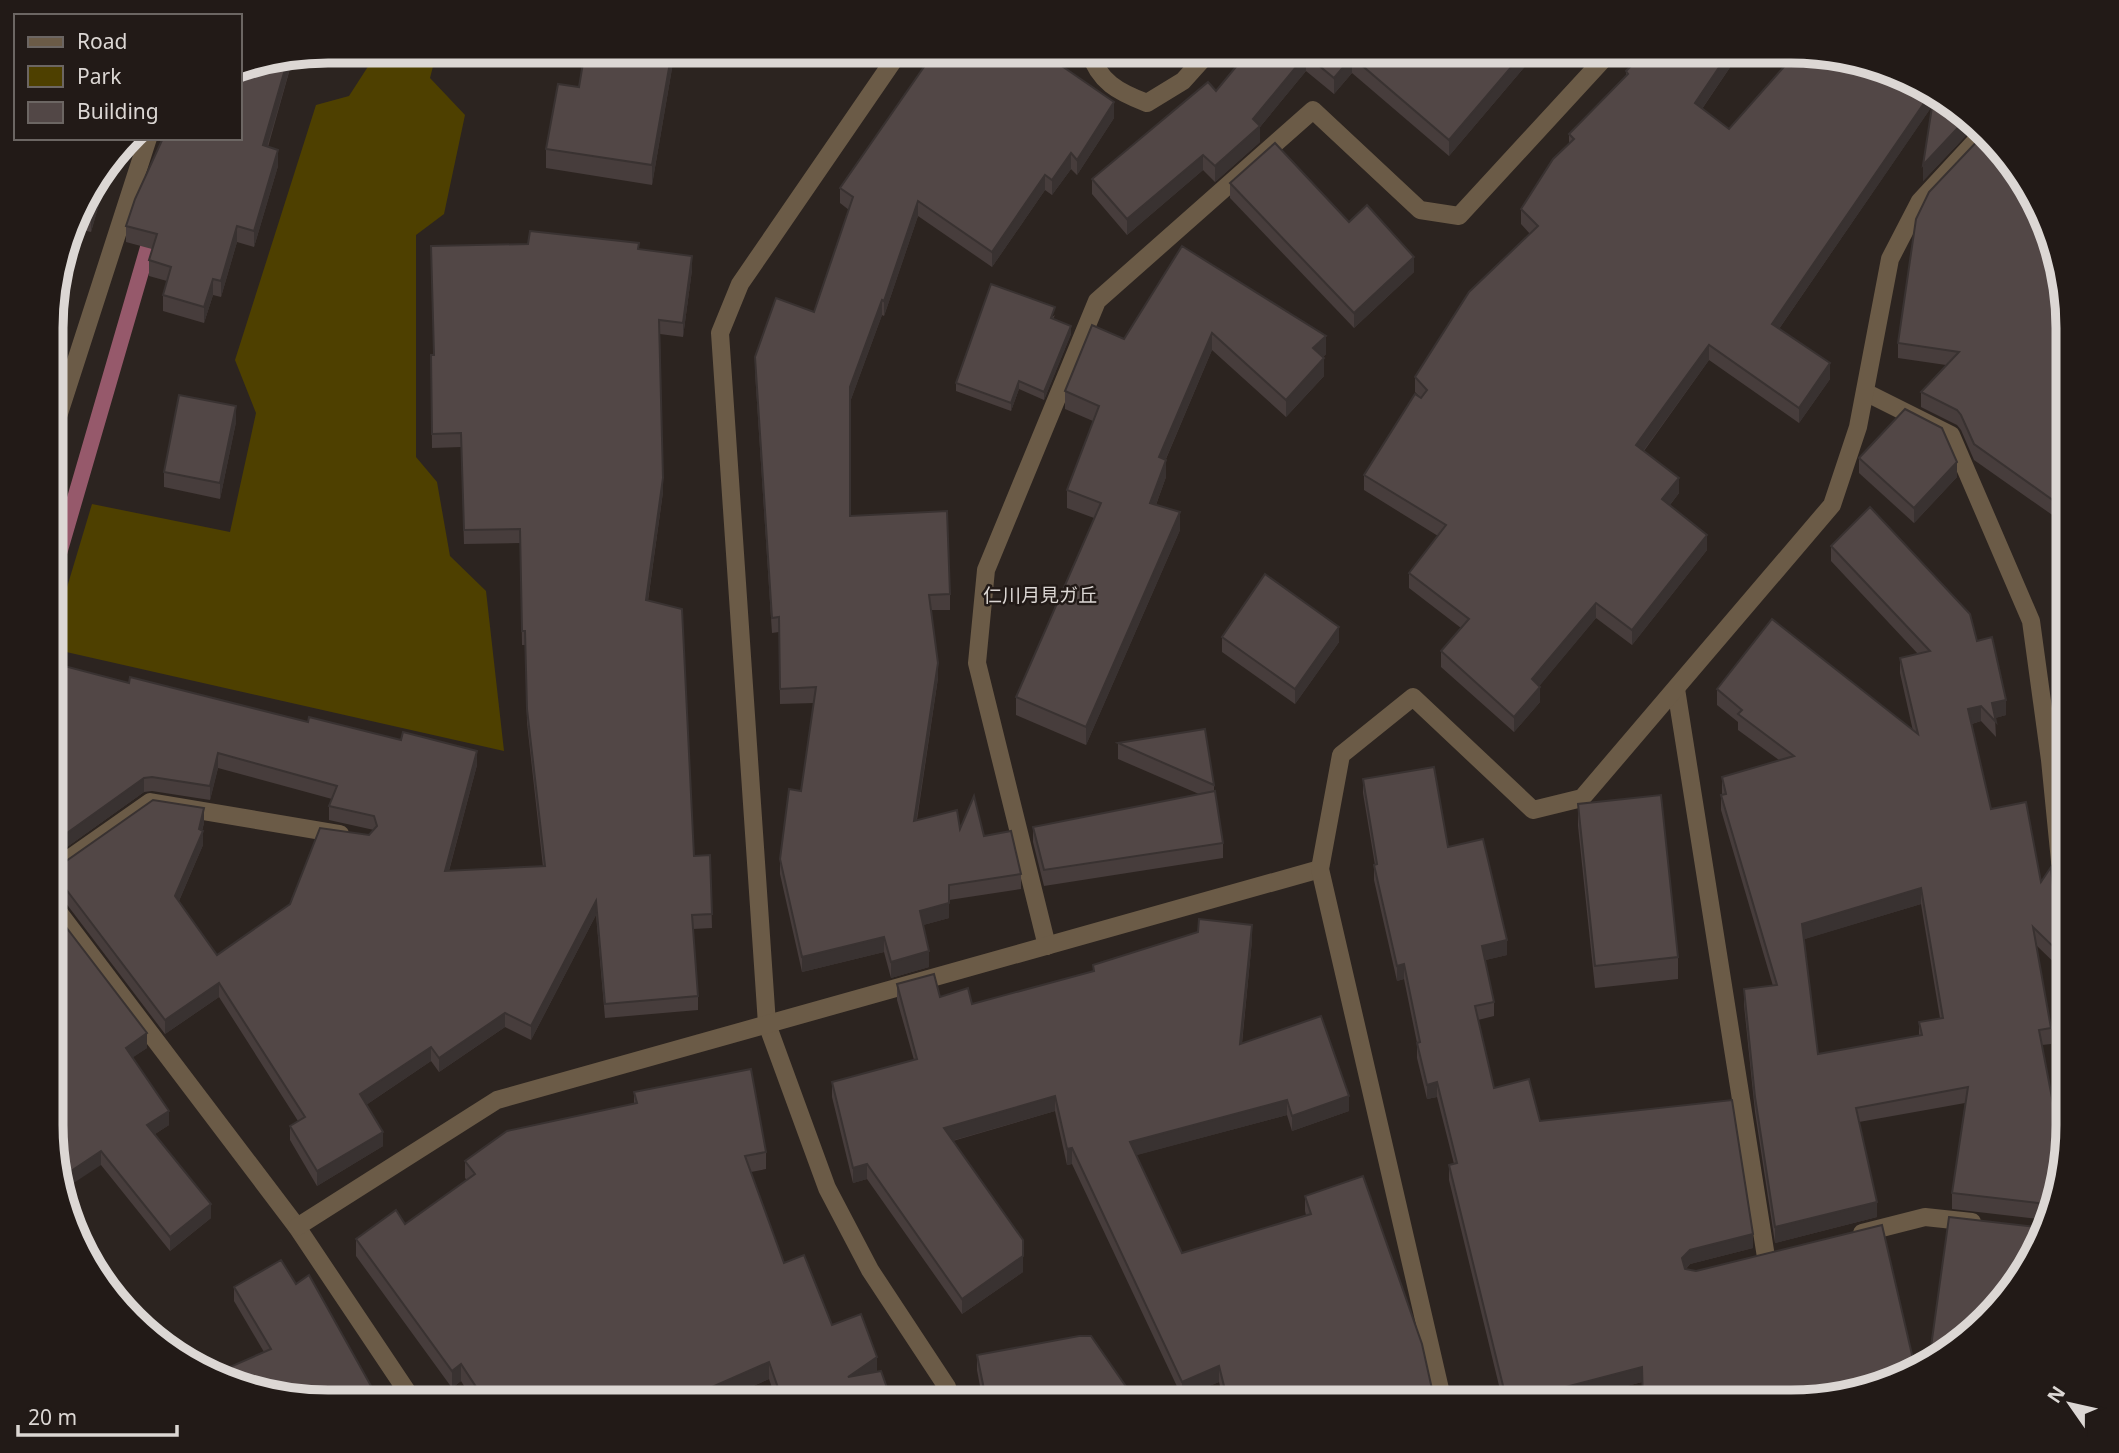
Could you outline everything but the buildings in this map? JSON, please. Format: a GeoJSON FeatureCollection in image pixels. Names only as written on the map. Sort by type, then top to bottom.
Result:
{"type":"FeatureCollection","features":[{"type":"Feature","properties":{"kind":"street"},"geometry":{"type":"LineString","coordinates":[[892,63],[740,284],[720,333],[767,1024],[827,1188],[870,1270],[948,1390]]}},
{"type":"Feature","properties":{"kind":"street"},"geometry":{"type":"LineString","coordinates":[[1093,63],[1116,91],[1147,103],[1183,81],[1199,63]]}},
{"type":"Feature","properties":{"kind":"street"},"geometry":{"type":"LineString","coordinates":[[1047,946],[977,663],[986,570],[1097,301],[1313,110],[1420,210],[1459,216],[1600,63]]}},
{"type":"Feature","properties":{"kind":"street"},"geometry":{"type":"LineString","coordinates":[[1440,1390],[1320,869],[1341,755],[1413,697],[1532,810],[1582,798],[1832,505],[1858,427],[1890,259],[1920,201],[1977,140]]}},
{"type":"Feature","properties":{"kind":"street"},"geometry":{"type":"LineString","coordinates":[[63,399],[142,141]]}},
{"type":"Feature","properties":{"kind":"street"},"geometry":{"type":"LineString","coordinates":[[1866,392],[1951,435],[2031,621],[2056,821]]}},
{"type":"Feature","properties":{"kind":"street"},"geometry":{"type":"LineString","coordinates":[[1676,690],[1766,1257]]}},
{"type":"Feature","properties":{"kind":"street"},"geometry":{"type":"LineString","coordinates":[[63,863],[150,802],[353,836]]}},
{"type":"Feature","properties":{"kind":"street"},"geometry":{"type":"LineString","coordinates":[[297,1227],[497,1100],[1320,869]]}},
{"type":"Feature","properties":{"kind":"street"},"geometry":{"type":"LineString","coordinates":[[63,918],[297,1227],[406,1390]]}},
{"type":"Feature","properties":{"kind":"street"},"geometry":{"type":"LineString","coordinates":[[1846,1237],[1926,1217],[1992,1224]]}},
{"type":"Feature","properties":{"kind":"green space"},"geometry":{"type":"Polygon","coordinates":[[[370,63],[434,63],[430,78],[465,115],[444,214],[416,235],[416,457],[437,482],[450,556],[486,591],[504,751],[63,651],[63,601],[92,504],[230,532],[256,413],[235,360],[316,105],[349,96],[370,63]]]}},
{"type":"Feature","properties":{"kind":"waterway"},"geometry":{"type":"LineString","coordinates":[[63,540],[154,227]]}},
{"type":"Feature","properties":{"kind":"district","name":"仁川月見ガ丘"},"geometry":{"type":"Point","coordinates":[1040,595]}}]}
